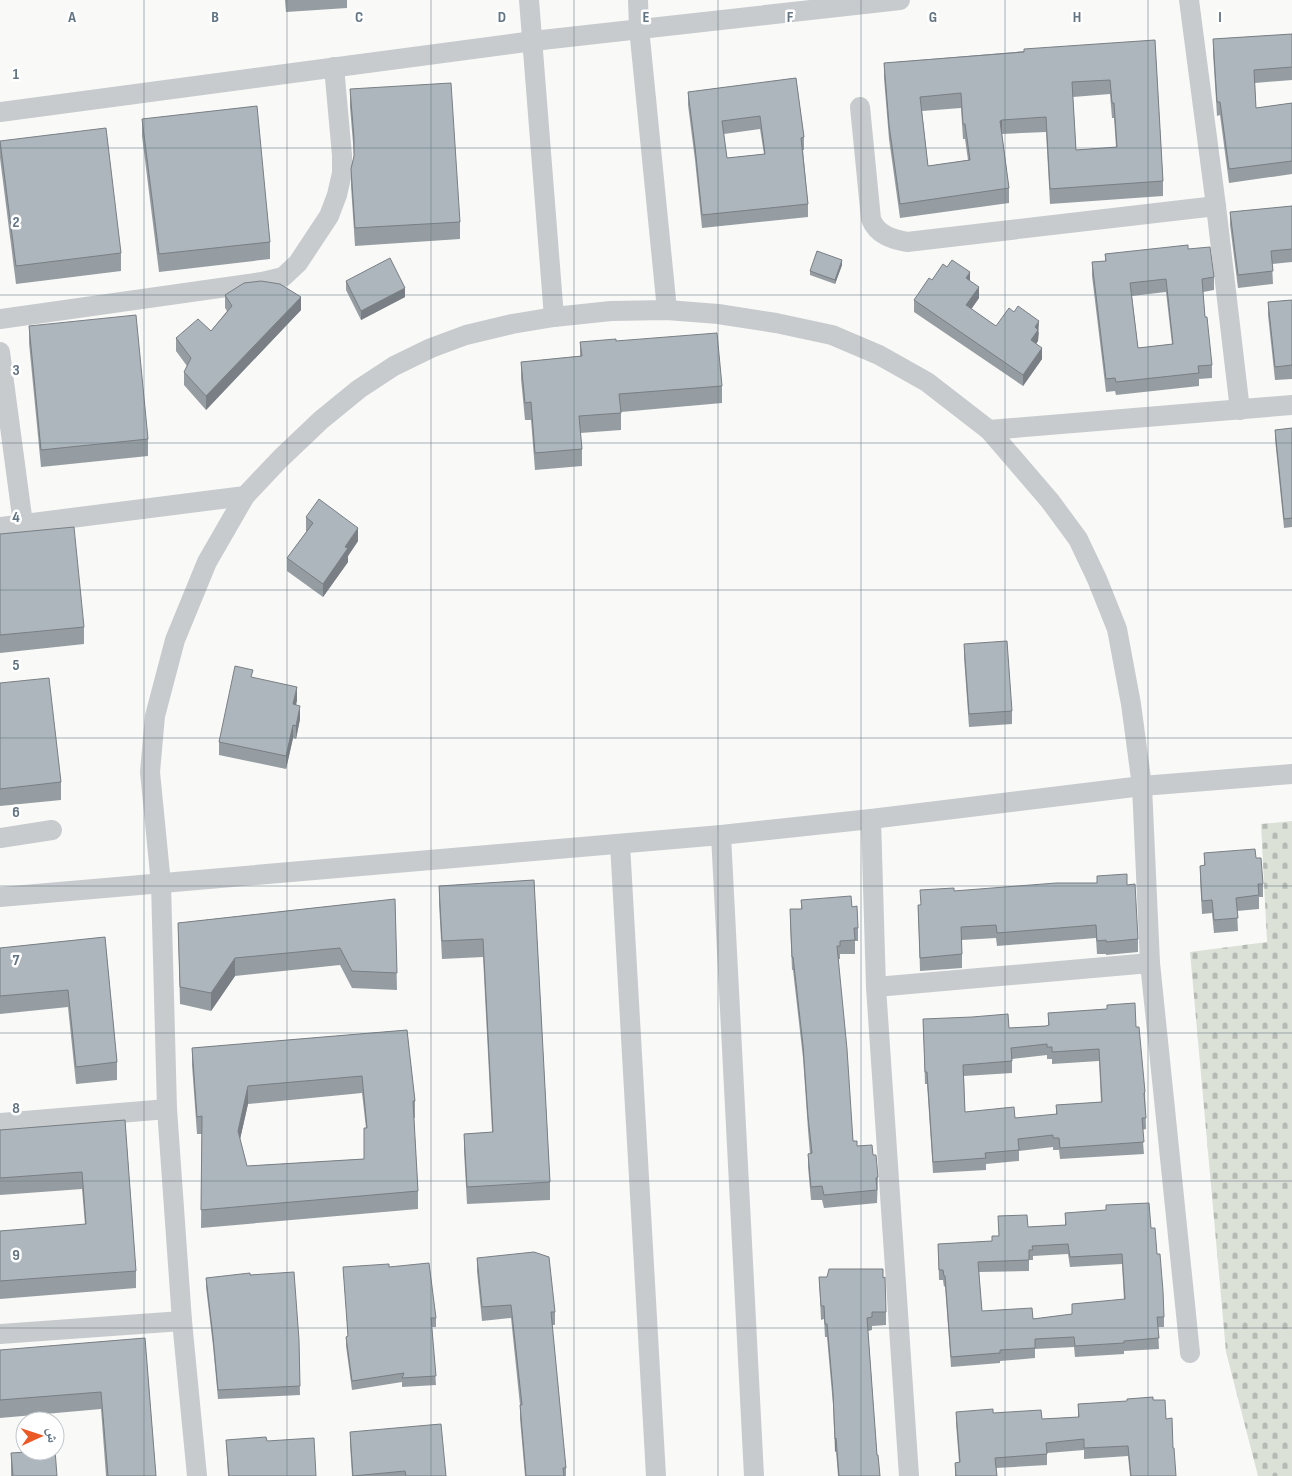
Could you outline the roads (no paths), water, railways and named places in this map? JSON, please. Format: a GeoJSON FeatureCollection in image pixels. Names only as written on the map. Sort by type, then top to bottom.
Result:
{"type":"FeatureCollection","features":[{"type":"Feature","properties":{"kind":"street"},"geometry":{"type":"LineString","coordinates":[[529,0],[554,317]]}},
{"type":"Feature","properties":{"kind":"street"},"geometry":{"type":"LineString","coordinates":[[638,0],[639,28],[667,310]]}},
{"type":"Feature","properties":{"kind":"street"},"geometry":{"type":"LineString","coordinates":[[0,112],[532,41],[900,0]]}},
{"type":"Feature","properties":{"kind":"street"},"geometry":{"type":"LineString","coordinates":[[1190,0],[1240,410]]}},
{"type":"Feature","properties":{"kind":"street"},"geometry":{"type":"LineString","coordinates":[[0,319],[262,282],[283,277],[298,263],[329,216],[342,173],[334,68]]}},
{"type":"Feature","properties":{"kind":"street"},"geometry":{"type":"LineString","coordinates":[[860,107],[871,219],[877,230],[885,236],[894,239],[907,242],[1216,206]]}},
{"type":"Feature","properties":{"kind":"street"},"geometry":{"type":"LineString","coordinates":[[197,1476],[182,1321],[167,1109],[161,884],[150,772],[156,716],[175,640],[207,562],[245,496],[321,420],[359,389],[394,366],[431,348],[466,335],[512,324],[554,317],[611,311],[667,310],[718,314],[832,335],[879,355],[927,382],[989,430],[1050,501],[1078,539],[1097,579],[1117,629],[1131,704],[1142,786],[1150,963],[1190,1353]]}},
{"type":"Feature","properties":{"kind":"street"},"geometry":{"type":"LineString","coordinates":[[0,352],[23,524]]}},
{"type":"Feature","properties":{"kind":"street"},"geometry":{"type":"LineString","coordinates":[[989,430],[1292,405]]}},
{"type":"Feature","properties":{"kind":"street"},"geometry":{"type":"LineString","coordinates":[[0,527],[245,496]]}},
{"type":"Feature","properties":{"kind":"street"},"geometry":{"type":"LineString","coordinates":[[0,897],[720,835],[1142,786],[1292,774]]}},
{"type":"Feature","properties":{"kind":"street"},"geometry":{"type":"LineString","coordinates":[[871,818],[876,987],[909,1476]]}},
{"type":"Feature","properties":{"kind":"street"},"geometry":{"type":"LineString","coordinates":[[0,838],[52,830]]}},
{"type":"Feature","properties":{"kind":"street"},"geometry":{"type":"LineString","coordinates":[[720,835],[754,1476]]}},
{"type":"Feature","properties":{"kind":"street"},"geometry":{"type":"LineString","coordinates":[[620,844],[656,1476]]}},
{"type":"Feature","properties":{"kind":"street"},"geometry":{"type":"LineString","coordinates":[[876,987],[1150,963]]}},
{"type":"Feature","properties":{"kind":"street"},"geometry":{"type":"LineString","coordinates":[[0,1122],[167,1109]]}},
{"type":"Feature","properties":{"kind":"street"},"geometry":{"type":"LineString","coordinates":[[0,1334],[182,1321]]}}]}
